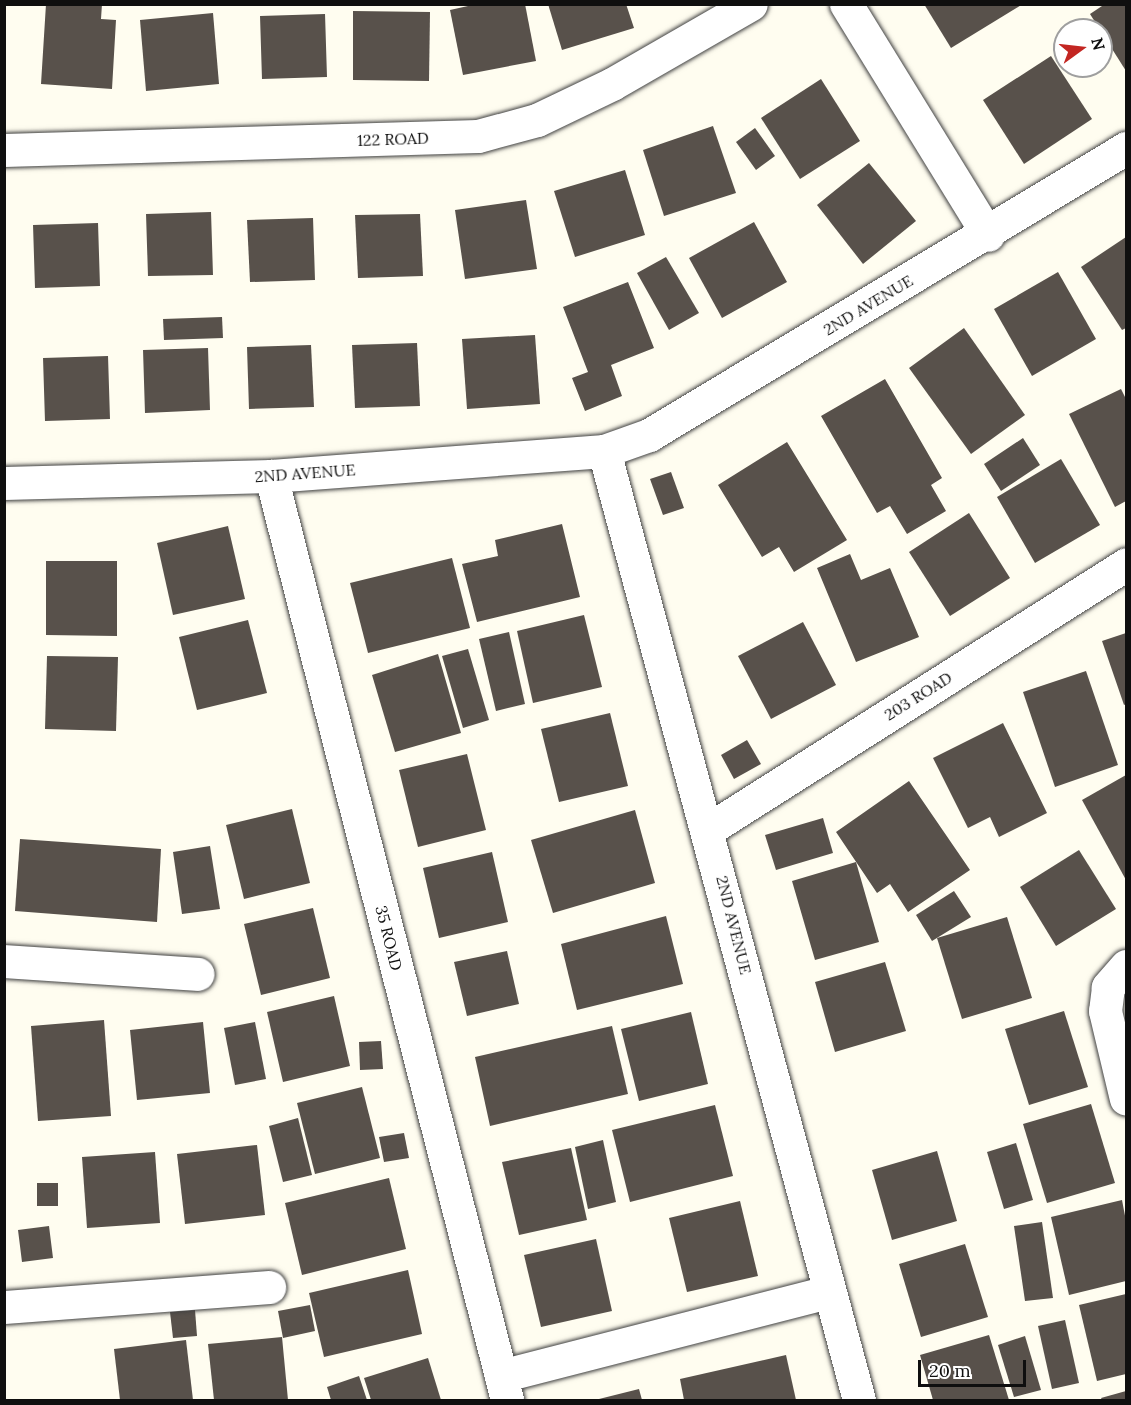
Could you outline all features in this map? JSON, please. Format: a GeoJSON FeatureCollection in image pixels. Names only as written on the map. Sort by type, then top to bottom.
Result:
{"type":"FeatureCollection","features":[{"type":"Feature","properties":{"kind":"street","name":"122 ROAD"},"geometry":{"type":"LineString","coordinates":[[4,150],[478,136],[537,120],[591,95],[751,4]]}},
{"type":"Feature","properties":{"kind":"street"},"geometry":{"type":"LineString","coordinates":[[846,4],[988,235]]}},
{"type":"Feature","properties":{"kind":"street","name":"2ND AVENUE"},"geometry":{"type":"LineString","coordinates":[[4,483],[271,476],[604,451],[649,435],[988,235],[1126,148]]}},
{"type":"Feature","properties":{"kind":"street","name":"2ND AVENUE"},"geometry":{"type":"LineString","coordinates":[[604,451],[709,829],[859,1401]]}},
{"type":"Feature","properties":{"kind":"street","name":"35 ROAD"},"geometry":{"type":"LineString","coordinates":[[271,476],[504,1388]]}},
{"type":"Feature","properties":{"kind":"street","name":"203 ROAD"},"geometry":{"type":"LineString","coordinates":[[709,829],[1126,564]]}},
{"type":"Feature","properties":{"kind":"street"},"geometry":{"type":"LineString","coordinates":[[4,961],[198,974]]}},
{"type":"Feature","properties":{"kind":"street"},"geometry":{"type":"LineString","coordinates":[[1126,966],[1108,987],[1105,1011],[1126,1099]]}},
{"type":"Feature","properties":{"kind":"street"},"geometry":{"type":"LineString","coordinates":[[4,1307],[269,1287]]}},
{"type":"Feature","properties":{"kind":"street"},"geometry":{"type":"LineString","coordinates":[[504,1388],[829,1292]]}},
{"type":"Feature","properties":{"kind":"building"},"geometry":{"type":"Polygon","coordinates":[[[46,4],[102,4],[101,19],[116,20],[112,89],[41,84],[46,4]]]}},
{"type":"Feature","properties":{"kind":"building"},"geometry":{"type":"Polygon","coordinates":[[[477,4],[525,4],[536,61],[463,75],[450,10],[477,4]]]}},
{"type":"Feature","properties":{"kind":"building"},"geometry":{"type":"Polygon","coordinates":[[[548,4],[626,4],[634,28],[562,50],[548,4]]]}},
{"type":"Feature","properties":{"kind":"building"},"geometry":{"type":"Polygon","coordinates":[[[924,4],[1023,4],[951,48],[924,4]]]}},
{"type":"Feature","properties":{"kind":"building"},"geometry":{"type":"Polygon","coordinates":[[[1105,4],[1126,4],[1126,71],[1113,50],[1113,18],[1093,18],[1090,14],[1105,4]]]}},
{"type":"Feature","properties":{"kind":"building"},"geometry":{"type":"Polygon","coordinates":[[[353,11],[430,12],[429,81],[353,80],[353,11]]]}},
{"type":"Feature","properties":{"kind":"building"},"geometry":{"type":"Polygon","coordinates":[[[213,13],[219,84],[146,91],[140,20],[213,13]]]}},
{"type":"Feature","properties":{"kind":"building"},"geometry":{"type":"Polygon","coordinates":[[[325,14],[327,77],[262,79],[260,16],[325,14]]]}},
{"type":"Feature","properties":{"kind":"building"},"geometry":{"type":"Polygon","coordinates":[[[1051,56],[1053,78],[1065,78],[1092,119],[1024,164],[983,100],[1051,56]]]}},
{"type":"Feature","properties":{"kind":"building"},"geometry":{"type":"Polygon","coordinates":[[[821,79],[860,141],[800,179],[761,118],[821,79]]]}},
{"type":"Feature","properties":{"kind":"building"},"geometry":{"type":"Polygon","coordinates":[[[713,126],[736,193],[664,216],[643,150],[713,126]]]}},
{"type":"Feature","properties":{"kind":"building"},"geometry":{"type":"Polygon","coordinates":[[[755,128],[775,156],[756,170],[736,142],[755,128]]]}},
{"type":"Feature","properties":{"kind":"building"},"geometry":{"type":"Polygon","coordinates":[[[869,163],[916,221],[863,264],[817,205],[869,163]]]}},
{"type":"Feature","properties":{"kind":"building"},"geometry":{"type":"Polygon","coordinates":[[[625,170],[645,235],[575,257],[554,191],[625,170]]]}},
{"type":"Feature","properties":{"kind":"building"},"geometry":{"type":"Polygon","coordinates":[[[526,200],[537,269],[465,279],[455,210],[526,200]]]}},
{"type":"Feature","properties":{"kind":"building"},"geometry":{"type":"Polygon","coordinates":[[[211,212],[213,275],[148,276],[146,214],[211,212]]]}},
{"type":"Feature","properties":{"kind":"building"},"geometry":{"type":"Polygon","coordinates":[[[420,214],[423,276],[358,278],[355,215],[420,214]]]}},
{"type":"Feature","properties":{"kind":"building"},"geometry":{"type":"Polygon","coordinates":[[[313,218],[315,280],[250,282],[247,220],[313,218]]]}},
{"type":"Feature","properties":{"kind":"building"},"geometry":{"type":"Polygon","coordinates":[[[754,222],[787,282],[722,318],[689,258],[754,222]]]}},
{"type":"Feature","properties":{"kind":"building"},"geometry":{"type":"Polygon","coordinates":[[[98,223],[100,286],[35,288],[33,225],[98,223]]]}},
{"type":"Feature","properties":{"kind":"building"},"geometry":{"type":"Polygon","coordinates":[[[1126,237],[1126,328],[1122,330],[1081,267],[1126,237]]]}},
{"type":"Feature","properties":{"kind":"building"},"geometry":{"type":"Polygon","coordinates":[[[666,257],[699,313],[669,330],[637,273],[666,257]]]}},
{"type":"Feature","properties":{"kind":"building"},"geometry":{"type":"Polygon","coordinates":[[[1058,272],[1096,339],[1032,376],[994,309],[1058,272]]]}},
{"type":"Feature","properties":{"kind":"building"},"geometry":{"type":"Polygon","coordinates":[[[628,282],[654,348],[611,365],[622,396],[585,411],[572,378],[588,372],[563,307],[628,282]]]}},
{"type":"Feature","properties":{"kind":"building"},"geometry":{"type":"Polygon","coordinates":[[[222,317],[223,338],[164,340],[163,319],[222,317]]]}},
{"type":"Feature","properties":{"kind":"building"},"geometry":{"type":"Polygon","coordinates":[[[964,328],[1025,415],[971,454],[909,368],[964,328]]]}},
{"type":"Feature","properties":{"kind":"building"},"geometry":{"type":"Polygon","coordinates":[[[535,335],[540,404],[467,409],[462,339],[535,335]]]}},
{"type":"Feature","properties":{"kind":"building"},"geometry":{"type":"Polygon","coordinates":[[[417,343],[420,406],[355,408],[352,345],[417,343]]]}},
{"type":"Feature","properties":{"kind":"building"},"geometry":{"type":"Polygon","coordinates":[[[311,345],[314,407],[249,409],[247,347],[311,345]]]}},
{"type":"Feature","properties":{"kind":"building"},"geometry":{"type":"Polygon","coordinates":[[[208,348],[210,410],[145,413],[143,350],[208,348]]]}},
{"type":"Feature","properties":{"kind":"building"},"geometry":{"type":"Polygon","coordinates":[[[108,356],[110,419],[45,421],[43,358],[108,356]]]}},
{"type":"Feature","properties":{"kind":"building"},"geometry":{"type":"Polygon","coordinates":[[[885,379],[942,478],[931,485],[946,511],[907,534],[890,506],[877,513],[821,416],[885,379]]]}},
{"type":"Feature","properties":{"kind":"building"},"geometry":{"type":"Polygon","coordinates":[[[1121,389],[1126,399],[1126,501],[1115,507],[1069,414],[1121,389]]]}},
{"type":"Feature","properties":{"kind":"building"},"geometry":{"type":"Polygon","coordinates":[[[1023,438],[1040,465],[1001,491],[984,464],[1023,438]]]}},
{"type":"Feature","properties":{"kind":"building"},"geometry":{"type":"Polygon","coordinates":[[[787,442],[847,540],[794,572],[779,547],[762,557],[718,485],[787,442]]]}},
{"type":"Feature","properties":{"kind":"building"},"geometry":{"type":"Polygon","coordinates":[[[1061,459],[1100,525],[1035,563],[997,497],[1061,459]]]}},
{"type":"Feature","properties":{"kind":"building"},"geometry":{"type":"Polygon","coordinates":[[[671,472],[684,508],[663,515],[650,479],[671,472]]]}},
{"type":"Feature","properties":{"kind":"building"},"geometry":{"type":"Polygon","coordinates":[[[969,513],[1010,578],[950,616],[909,552],[969,513]]]}},
{"type":"Feature","properties":{"kind":"building"},"geometry":{"type":"Polygon","coordinates":[[[562,524],[580,597],[477,622],[462,564],[498,556],[495,540],[562,524]]]}},
{"type":"Feature","properties":{"kind":"building"},"geometry":{"type":"Polygon","coordinates":[[[228,526],[245,599],[173,615],[157,543],[228,526]]]}},
{"type":"Feature","properties":{"kind":"building"},"geometry":{"type":"Polygon","coordinates":[[[850,554],[861,580],[890,568],[919,637],[856,662],[817,568],[850,554]]]}},
{"type":"Feature","properties":{"kind":"building"},"geometry":{"type":"Polygon","coordinates":[[[452,558],[470,628],[368,653],[350,583],[452,558]]]}},
{"type":"Feature","properties":{"kind":"building"},"geometry":{"type":"Polygon","coordinates":[[[46,561],[117,561],[117,636],[46,635],[46,561]]]}},
{"type":"Feature","properties":{"kind":"building"},"geometry":{"type":"Polygon","coordinates":[[[584,615],[602,687],[533,703],[517,631],[584,615]]]}},
{"type":"Feature","properties":{"kind":"building"},"geometry":{"type":"Polygon","coordinates":[[[248,620],[267,693],[197,710],[179,637],[248,620]]]}},
{"type":"Feature","properties":{"kind":"building"},"geometry":{"type":"Polygon","coordinates":[[[803,622],[836,685],[771,719],[738,656],[803,622]]]}},
{"type":"Feature","properties":{"kind":"building"},"geometry":{"type":"Polygon","coordinates":[[[509,632],[525,704],[496,711],[479,639],[509,632]]]}},
{"type":"Feature","properties":{"kind":"building"},"geometry":{"type":"Polygon","coordinates":[[[1126,633],[1126,704],[1124,705],[1102,641],[1126,633]]]}},
{"type":"Feature","properties":{"kind":"building"},"geometry":{"type":"Polygon","coordinates":[[[468,649],[489,720],[463,728],[442,656],[468,649]]]}},
{"type":"Feature","properties":{"kind":"building"},"geometry":{"type":"Polygon","coordinates":[[[438,654],[461,733],[395,752],[372,675],[438,654]]]}},
{"type":"Feature","properties":{"kind":"building"},"geometry":{"type":"Polygon","coordinates":[[[47,656],[118,657],[116,731],[45,729],[47,656]]]}},
{"type":"Feature","properties":{"kind":"building"},"geometry":{"type":"Polygon","coordinates":[[[1086,671],[1118,765],[1055,787],[1023,692],[1086,671]]]}},
{"type":"Feature","properties":{"kind":"building"},"geometry":{"type":"Polygon","coordinates":[[[610,713],[628,786],[559,802],[541,729],[610,713]]]}},
{"type":"Feature","properties":{"kind":"building"},"geometry":{"type":"Polygon","coordinates":[[[1003,723],[1047,813],[999,837],[990,817],[968,828],[933,758],[1003,723]]]}},
{"type":"Feature","properties":{"kind":"building"},"geometry":{"type":"Polygon","coordinates":[[[747,740],[761,764],[734,779],[721,755],[747,740]]]}},
{"type":"Feature","properties":{"kind":"building"},"geometry":{"type":"Polygon","coordinates":[[[467,754],[486,830],[418,847],[399,770],[467,754]]]}},
{"type":"Feature","properties":{"kind":"building"},"geometry":{"type":"Polygon","coordinates":[[[1126,775],[1126,880],[1082,800],[1126,775]]]}},
{"type":"Feature","properties":{"kind":"building"},"geometry":{"type":"Polygon","coordinates":[[[909,781],[970,870],[908,912],[890,884],[877,893],[836,832],[909,781]]]}},
{"type":"Feature","properties":{"kind":"building"},"geometry":{"type":"Polygon","coordinates":[[[292,809],[310,883],[244,899],[226,825],[292,809]]]}},
{"type":"Feature","properties":{"kind":"building"},"geometry":{"type":"Polygon","coordinates":[[[635,810],[655,883],[553,913],[531,840],[635,810]]]}},
{"type":"Feature","properties":{"kind":"building"},"geometry":{"type":"Polygon","coordinates":[[[823,818],[833,853],[776,870],[765,835],[823,818]]]}},
{"type":"Feature","properties":{"kind":"building"},"geometry":{"type":"Polygon","coordinates":[[[20,839],[161,849],[157,922],[15,911],[20,839]]]}},
{"type":"Feature","properties":{"kind":"building"},"geometry":{"type":"Polygon","coordinates":[[[210,846],[220,909],[182,914],[173,852],[210,846]]]}},
{"type":"Feature","properties":{"kind":"building"},"geometry":{"type":"Polygon","coordinates":[[[1079,850],[1116,909],[1056,946],[1020,887],[1079,850]]]}},
{"type":"Feature","properties":{"kind":"building"},"geometry":{"type":"Polygon","coordinates":[[[492,852],[508,922],[439,938],[423,868],[492,852]]]}},
{"type":"Feature","properties":{"kind":"building"},"geometry":{"type":"Polygon","coordinates":[[[856,862],[879,942],[815,960],[792,881],[856,862]]]}},
{"type":"Feature","properties":{"kind":"building"},"geometry":{"type":"Polygon","coordinates":[[[954,891],[971,917],[932,941],[916,915],[954,891]]]}},
{"type":"Feature","properties":{"kind":"building"},"geometry":{"type":"Polygon","coordinates":[[[313,908],[330,978],[261,995],[244,924],[313,908]]]}},
{"type":"Feature","properties":{"kind":"building"},"geometry":{"type":"Polygon","coordinates":[[[666,916],[683,984],[577,1010],[561,944],[666,916]]]}},
{"type":"Feature","properties":{"kind":"building"},"geometry":{"type":"Polygon","coordinates":[[[1007,917],[1032,998],[962,1019],[937,938],[1007,917]]]}},
{"type":"Feature","properties":{"kind":"building"},"geometry":{"type":"Polygon","coordinates":[[[507,951],[519,1004],[467,1016],[454,962],[507,951]]]}},
{"type":"Feature","properties":{"kind":"building"},"geometry":{"type":"Polygon","coordinates":[[[885,962],[906,1031],[835,1052],[815,982],[885,962]]]}},
{"type":"Feature","properties":{"kind":"building"},"geometry":{"type":"Polygon","coordinates":[[[334,996],[350,1066],[283,1082],[267,1012],[334,996]]]}},
{"type":"Feature","properties":{"kind":"building"},"geometry":{"type":"Polygon","coordinates":[[[1064,1011],[1088,1087],[1029,1105],[1005,1029],[1064,1011]]]}},
{"type":"Feature","properties":{"kind":"building"},"geometry":{"type":"Polygon","coordinates":[[[691,1012],[708,1084],[639,1101],[621,1029],[691,1012]]]}},
{"type":"Feature","properties":{"kind":"building"},"geometry":{"type":"Polygon","coordinates":[[[104,1020],[111,1116],[38,1121],[31,1026],[104,1020]]]}},
{"type":"Feature","properties":{"kind":"building"},"geometry":{"type":"Polygon","coordinates":[[[203,1022],[210,1093],[137,1100],[130,1030],[203,1022]]]}},
{"type":"Feature","properties":{"kind":"building"},"geometry":{"type":"Polygon","coordinates":[[[255,1022],[266,1079],[235,1085],[224,1028],[255,1022]]]}},
{"type":"Feature","properties":{"kind":"building"},"geometry":{"type":"Polygon","coordinates":[[[612,1026],[628,1094],[490,1126],[475,1057],[612,1026]]]}},
{"type":"Feature","properties":{"kind":"building"},"geometry":{"type":"Polygon","coordinates":[[[381,1041],[383,1069],[360,1070],[359,1042],[381,1041]]]}},
{"type":"Feature","properties":{"kind":"building"},"geometry":{"type":"Polygon","coordinates":[[[362,1087],[380,1158],[315,1174],[297,1103],[362,1087]]]}},
{"type":"Feature","properties":{"kind":"building"},"geometry":{"type":"Polygon","coordinates":[[[1091,1104],[1115,1183],[1047,1203],[1023,1124],[1091,1104]]]}},
{"type":"Feature","properties":{"kind":"building"},"geometry":{"type":"Polygon","coordinates":[[[715,1105],[733,1176],[630,1202],[612,1130],[715,1105]]]}},
{"type":"Feature","properties":{"kind":"building"},"geometry":{"type":"Polygon","coordinates":[[[298,1118],[312,1175],[283,1182],[269,1126],[298,1118]]]}},
{"type":"Feature","properties":{"kind":"building"},"geometry":{"type":"Polygon","coordinates":[[[404,1133],[409,1158],[384,1162],[379,1137],[404,1133]]]}},
{"type":"Feature","properties":{"kind":"building"},"geometry":{"type":"Polygon","coordinates":[[[603,1140],[616,1202],[588,1209],[575,1147],[603,1140]]]}},
{"type":"Feature","properties":{"kind":"building"},"geometry":{"type":"Polygon","coordinates":[[[1016,1143],[1033,1200],[1004,1209],[987,1152],[1016,1143]]]}},
{"type":"Feature","properties":{"kind":"building"},"geometry":{"type":"Polygon","coordinates":[[[257,1145],[265,1215],[185,1224],[177,1154],[257,1145]]]}},
{"type":"Feature","properties":{"kind":"building"},"geometry":{"type":"Polygon","coordinates":[[[571,1148],[587,1220],[519,1235],[502,1162],[571,1148]]]}},
{"type":"Feature","properties":{"kind":"building"},"geometry":{"type":"Polygon","coordinates":[[[937,1151],[957,1221],[892,1240],[872,1170],[937,1151]]]}},
{"type":"Feature","properties":{"kind":"building"},"geometry":{"type":"Polygon","coordinates":[[[155,1152],[160,1223],[87,1228],[82,1157],[155,1152]]]}},
{"type":"Feature","properties":{"kind":"building"},"geometry":{"type":"Polygon","coordinates":[[[389,1178],[406,1249],[302,1275],[285,1203],[389,1178]]]}},
{"type":"Feature","properties":{"kind":"building"},"geometry":{"type":"Polygon","coordinates":[[[37,1183],[58,1183],[58,1206],[37,1206],[37,1183]]]}},
{"type":"Feature","properties":{"kind":"building"},"geometry":{"type":"Polygon","coordinates":[[[1122,1200],[1126,1221],[1126,1281],[1069,1295],[1051,1217],[1122,1200]]]}},
{"type":"Feature","properties":{"kind":"building"},"geometry":{"type":"Polygon","coordinates":[[[740,1201],[758,1276],[687,1292],[669,1218],[740,1201]]]}},
{"type":"Feature","properties":{"kind":"building"},"geometry":{"type":"Polygon","coordinates":[[[1042,1222],[1053,1298],[1025,1301],[1014,1226],[1042,1222]]]}},
{"type":"Feature","properties":{"kind":"building"},"geometry":{"type":"Polygon","coordinates":[[[49,1226],[53,1258],[22,1262],[18,1230],[49,1226]]]}},
{"type":"Feature","properties":{"kind":"building"},"geometry":{"type":"Polygon","coordinates":[[[596,1239],[612,1311],[541,1327],[524,1255],[596,1239]]]}},
{"type":"Feature","properties":{"kind":"building"},"geometry":{"type":"Polygon","coordinates":[[[965,1244],[988,1317],[921,1337],[899,1264],[965,1244]]]}},
{"type":"Feature","properties":{"kind":"building"},"geometry":{"type":"Polygon","coordinates":[[[408,1270],[422,1334],[324,1357],[309,1293],[408,1270]]]}},
{"type":"Feature","properties":{"kind":"building"},"geometry":{"type":"Polygon","coordinates":[[[1126,1294],[1126,1374],[1097,1381],[1079,1305],[1126,1294]]]}},
{"type":"Feature","properties":{"kind":"building"},"geometry":{"type":"Polygon","coordinates":[[[310,1305],[315,1331],[283,1338],[278,1311],[310,1305]]]}},
{"type":"Feature","properties":{"kind":"building"},"geometry":{"type":"Polygon","coordinates":[[[195,1310],[197,1336],[173,1338],[170,1312],[195,1310]]]}},
{"type":"Feature","properties":{"kind":"building"},"geometry":{"type":"Polygon","coordinates":[[[1065,1320],[1079,1383],[1052,1389],[1038,1326],[1065,1320]]]}},
{"type":"Feature","properties":{"kind":"building"},"geometry":{"type":"Polygon","coordinates":[[[989,1335],[1009,1400],[933,1400],[920,1355],[989,1335]]]}},
{"type":"Feature","properties":{"kind":"building"},"geometry":{"type":"Polygon","coordinates":[[[1025,1336],[1041,1390],[1014,1397],[998,1345],[1025,1336]]]}},
{"type":"Feature","properties":{"kind":"building"},"geometry":{"type":"Polygon","coordinates":[[[282,1337],[288,1400],[214,1400],[208,1344],[282,1337]]]}},
{"type":"Feature","properties":{"kind":"building"},"geometry":{"type":"Polygon","coordinates":[[[186,1340],[193,1400],[120,1400],[114,1349],[186,1340]]]}},
{"type":"Feature","properties":{"kind":"building"},"geometry":{"type":"Polygon","coordinates":[[[786,1355],[796,1400],[684,1400],[680,1379],[786,1355]]]}},
{"type":"Feature","properties":{"kind":"building"},"geometry":{"type":"Polygon","coordinates":[[[428,1358],[441,1400],[371,1400],[364,1378],[428,1358]]]}},
{"type":"Feature","properties":{"kind":"building"},"geometry":{"type":"Polygon","coordinates":[[[359,1376],[367,1400],[331,1400],[327,1387],[359,1376]]]}},
{"type":"Feature","properties":{"kind":"building"},"geometry":{"type":"Polygon","coordinates":[[[639,1389],[642,1400],[595,1400],[639,1389]]]}},
{"type":"Feature","properties":{"kind":"building"},"geometry":{"type":"Polygon","coordinates":[[[1126,1391],[1126,1400],[1102,1400],[1101,1398],[1126,1391]]]}}]}
